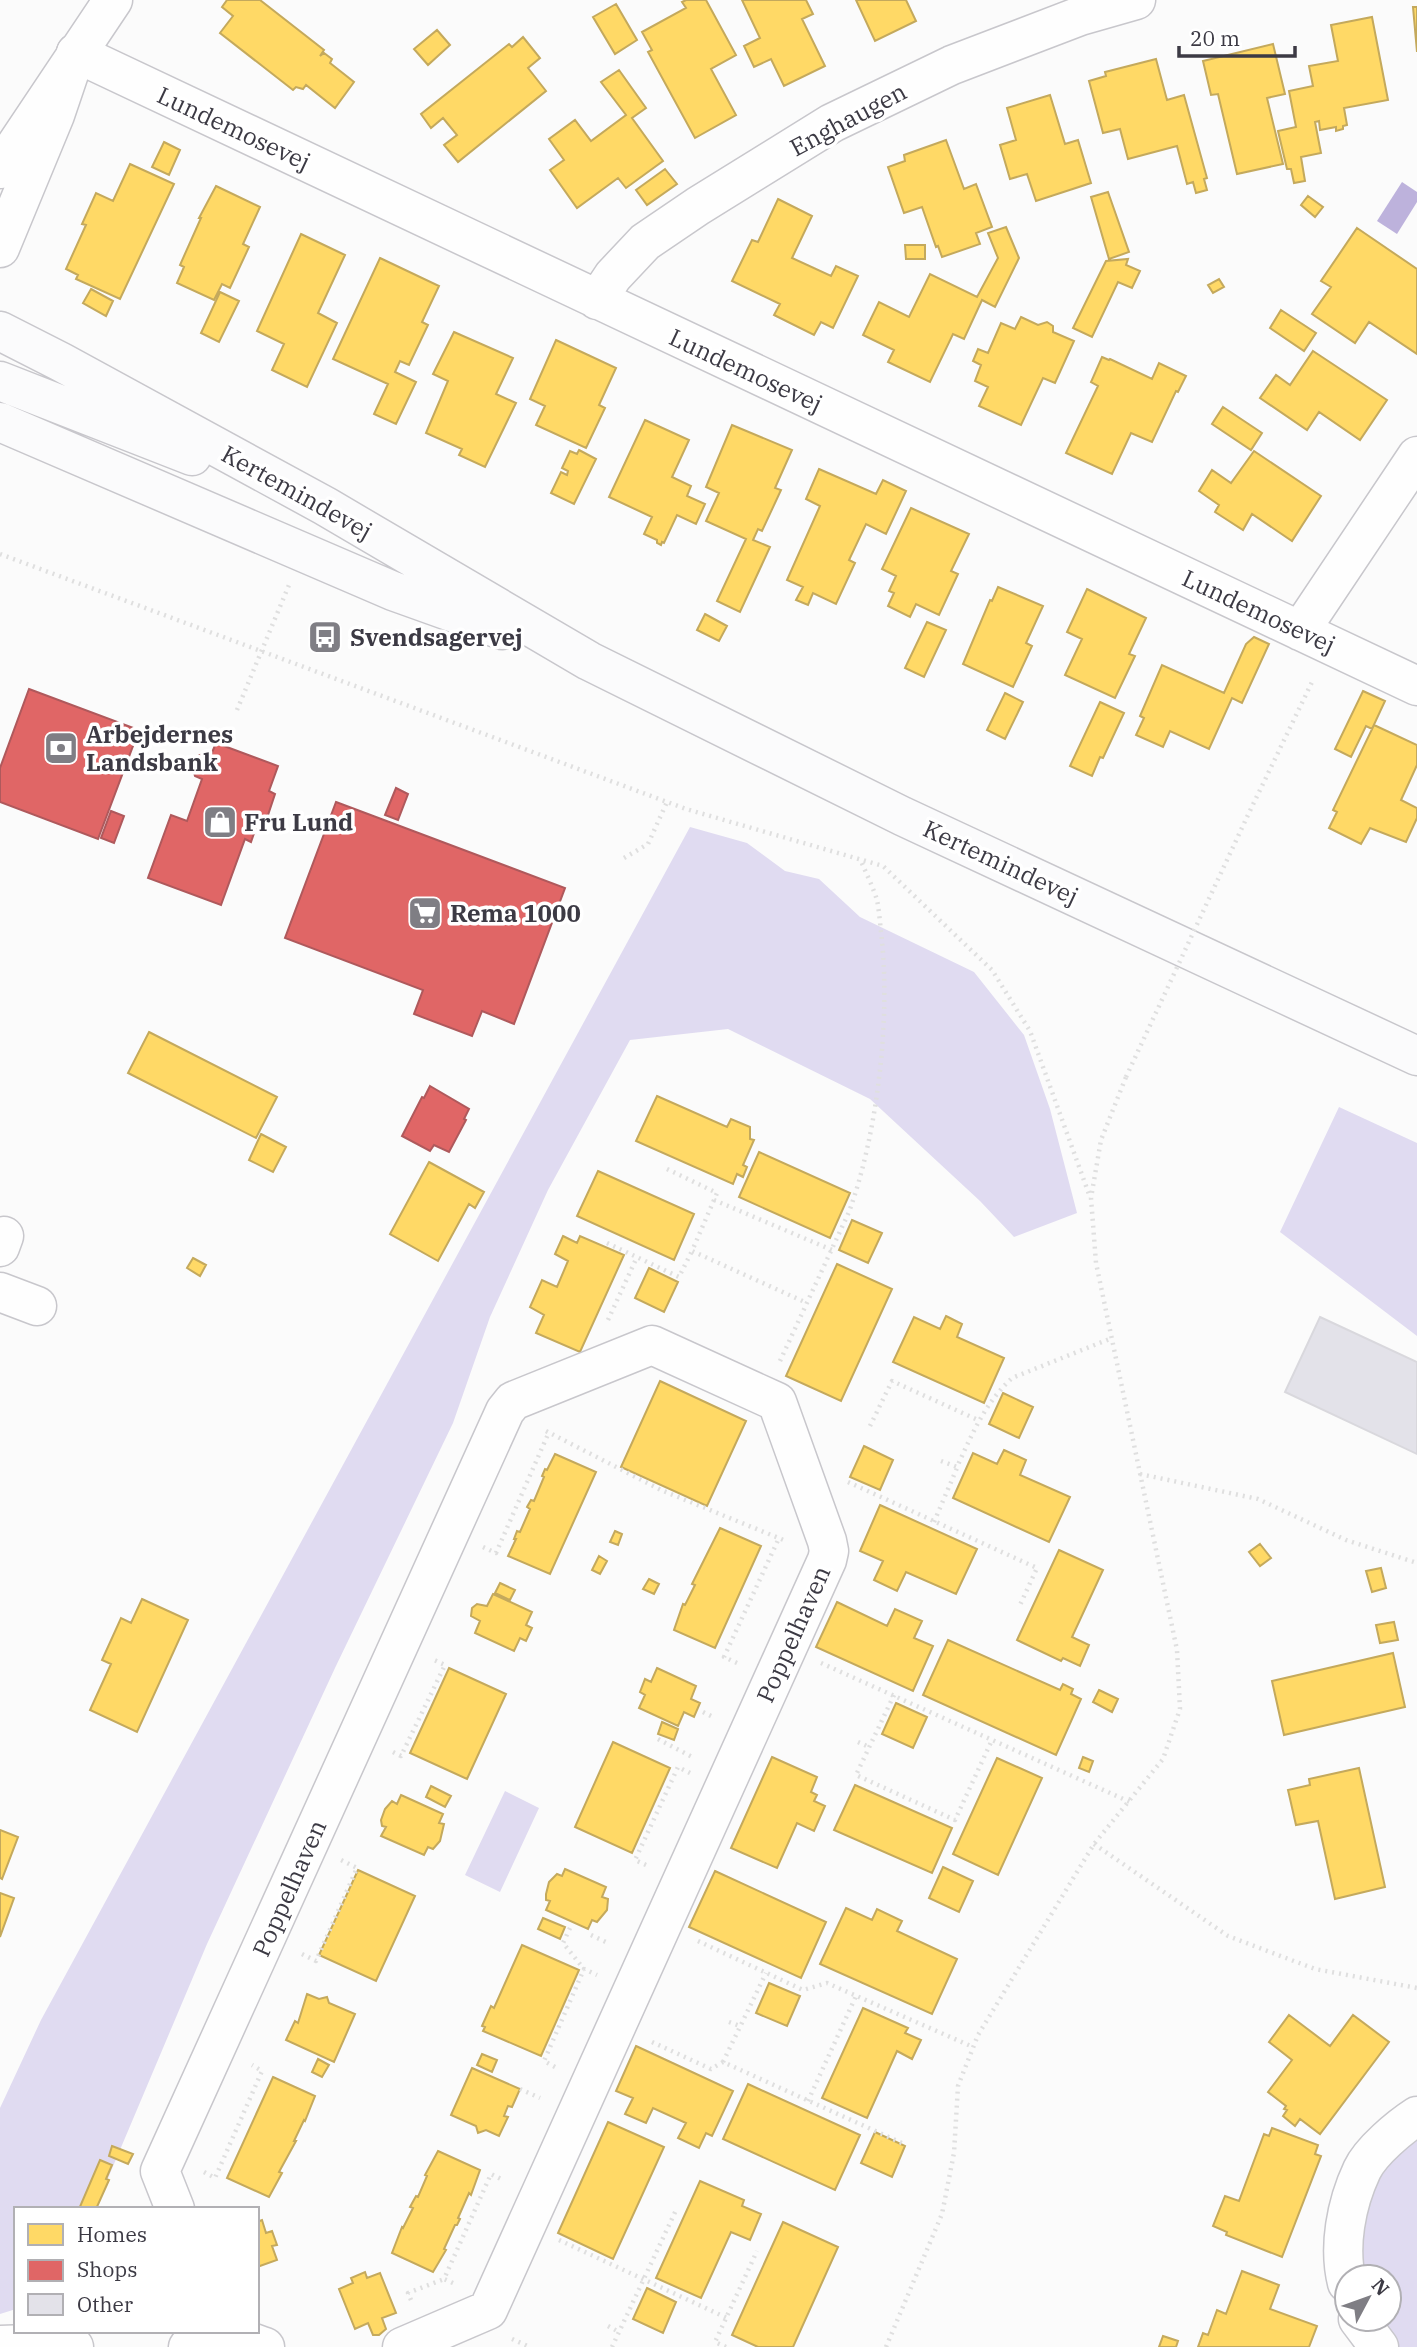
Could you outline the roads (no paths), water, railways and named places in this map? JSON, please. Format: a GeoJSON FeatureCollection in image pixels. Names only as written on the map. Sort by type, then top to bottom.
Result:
{"type":"FeatureCollection","features":[{"type":"Feature","properties":{"kind":"main road","name":"Kertemindevej"},"geometry":{"type":"LineString","coordinates":[[0,331],[325,506],[589,661],[902,816],[1417,1056]]}},
{"type":"Feature","properties":{"kind":"main road"},"geometry":{"type":"LineString","coordinates":[[0,381],[325,506]]}},
{"type":"Feature","properties":{"kind":"main road","name":"Kertemindevej"},"geometry":{"type":"LineString","coordinates":[[0,422],[393,591],[589,661]]}},
{"type":"Feature","properties":{"kind":"street"},"geometry":{"type":"LineString","coordinates":[[0,169],[113,0]]}},
{"type":"Feature","properties":{"kind":"street","name":"Enghaugen"},"geometry":{"type":"LineString","coordinates":[[597,300],[613,276],[645,242],[832,123],[952,65],[1080,16],[1136,0]]}},
{"type":"Feature","properties":{"kind":"street"},"geometry":{"type":"LineString","coordinates":[[0,248],[55,115],[76,53]]}},
{"type":"Feature","properties":{"kind":"street","name":"Lundemosevej"},"geometry":{"type":"LineString","coordinates":[[76,53],[1417,686]]}},
{"type":"Feature","properties":{"kind":"street"},"geometry":{"type":"LineString","coordinates":[[1315,638],[1417,456]]}},
{"type":"Feature","properties":{"kind":"street"},"geometry":{"type":"LineString","coordinates":[[0,1292],[37,1306]]}},
{"type":"Feature","properties":{"kind":"street","name":"Poppelhaven"},"geometry":{"type":"LineString","coordinates":[[174,2207],[160,2171],[505,1411],[513,1401],[652,1345],[776,1402],[827,1541],[827,1560],[488,2310],[402,2347]]}},
{"type":"Feature","properties":{"kind":"street"},"geometry":{"type":"LineString","coordinates":[[1343,2263],[1345,2220],[1363,2168],[1397,2128],[1417,2116]]}},
{"type":"Feature","properties":{"kind":"street"},"geometry":{"type":"LineString","coordinates":[[188,2347],[195,2341],[221,2333]]}},
{"type":"Feature","properties":{"kind":"street"},"geometry":{"type":"LineString","coordinates":[[227,2333],[265,2347]]}},
{"type":"Feature","properties":{"kind":"street"},"geometry":{"type":"LineString","coordinates":[[1368,2333],[1379,2347]]}},
{"type":"Feature","properties":{"kind":"street"},"geometry":{"type":"LineString","coordinates":[[0,2345],[55,2343],[74,2347]]}},
{"type":"Feature","properties":{"kind":"place","name":"Svendsagervej"},"geometry":{"type":"Point","coordinates":[325,637]}},
{"type":"Feature","properties":{"kind":"place","name":"Arbejdernes Landsbank"},"geometry":{"type":"Point","coordinates":[61,748]}},
{"type":"Feature","properties":{"kind":"place","name":"Fru Lund"},"geometry":{"type":"Point","coordinates":[220,822]}},
{"type":"Feature","properties":{"kind":"place","name":"Rema 1000"},"geometry":{"type":"Point","coordinates":[425,913]}}]}
